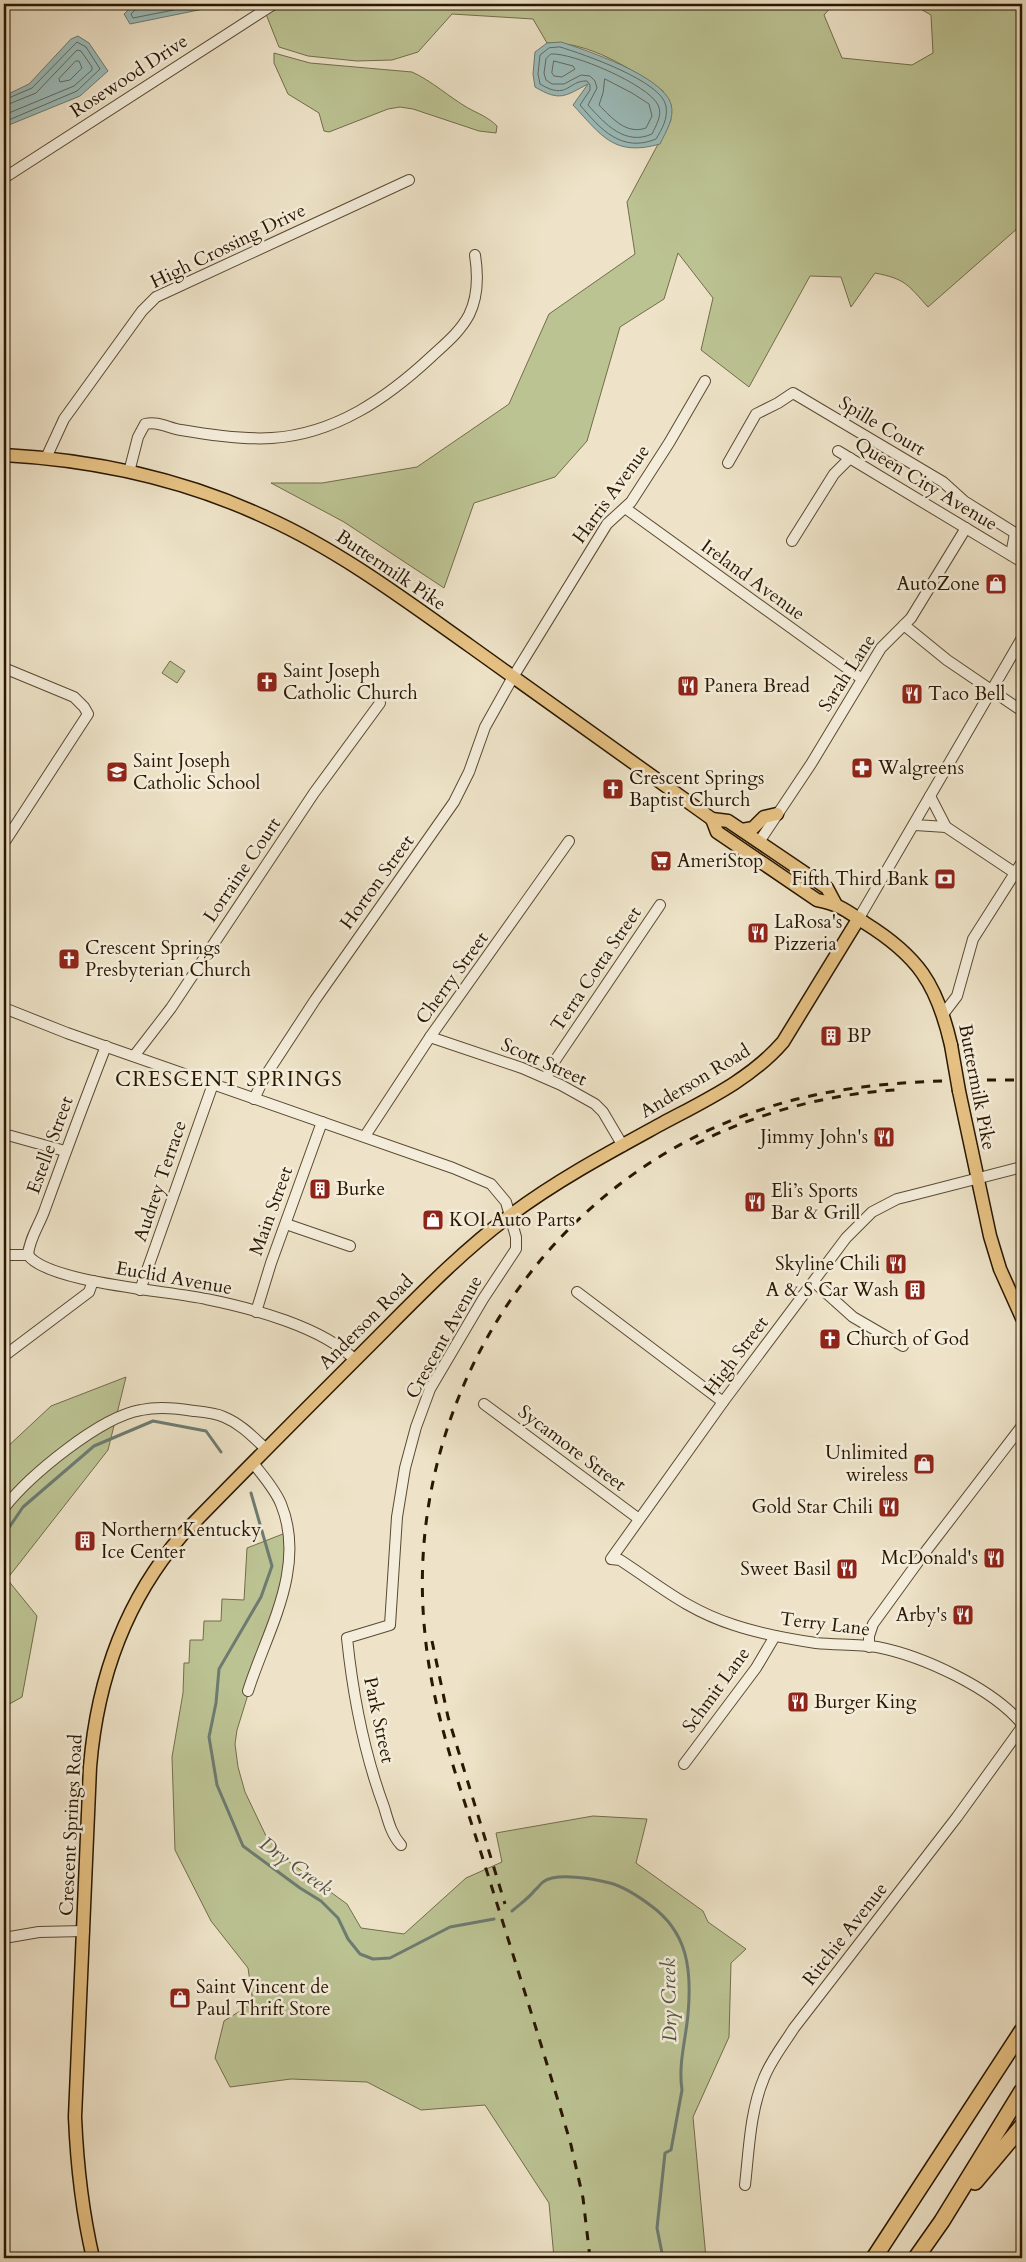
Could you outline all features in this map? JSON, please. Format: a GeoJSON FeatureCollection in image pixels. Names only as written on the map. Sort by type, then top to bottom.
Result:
{"type":"FeatureCollection","features":[{"type":"Feature","properties":{"kind":"highway"},"geometry":{"type":"LineString","coordinates":[[874,2258],[1022,2032]]}},
{"type":"Feature","properties":{"kind":"highway"},"geometry":{"type":"LineString","coordinates":[[916,2258],[942,2221],[1022,2091]]}},
{"type":"Feature","properties":{"kind":"highway"},"geometry":{"type":"LineString","coordinates":[[942,2221],[1022,2126]]}},
{"type":"Feature","properties":{"kind":"main road","name":"Buttermilk Pike"},"geometry":{"type":"LineString","coordinates":[[4,455],[46,458],[109,467],[174,482],[217,497],[309,538],[361,570],[712,819],[728,821],[828,888],[836,903]]}},
{"type":"Feature","properties":{"kind":"main road"},"geometry":{"type":"LineString","coordinates":[[742,830],[753,828],[764,817],[777,814]]}},
{"type":"Feature","properties":{"kind":"main road","name":"Buttermilk Pike"},"geometry":{"type":"LineString","coordinates":[[712,819],[718,832],[817,900],[836,903],[887,937],[907,953],[930,984],[944,1013],[966,1129],[1000,1269],[1022,1318]]}},
{"type":"Feature","properties":{"kind":"main road","name":"Anderson Road"},"geometry":{"type":"LineString","coordinates":[[266,1450],[436,1278],[510,1216],[563,1179],[751,1073],[772,1055],[783,1042],[859,918]]}},
{"type":"Feature","properties":{"kind":"main road","name":"Crescent Springs Road"},"geometry":{"type":"LineString","coordinates":[[93,2258],[84,2219],[76,2155],[75,2117],[92,1747],[106,1673],[118,1638],[140,1594],[172,1547],[266,1450]]}},
{"type":"Feature","properties":{"kind":"street","name":"Rosewood Drive"},"geometry":{"type":"LineString","coordinates":[[4,178],[274,4]]}},
{"type":"Feature","properties":{"kind":"street","name":"High Crossing Drive"},"geometry":{"type":"LineString","coordinates":[[46,458],[64,419],[142,311],[156,297],[409,180]]}},
{"type":"Feature","properties":{"kind":"street"},"geometry":{"type":"LineString","coordinates":[[129,472],[138,437],[145,424],[155,422],[179,430],[220,436],[272,438],[312,431],[358,413],[402,384],[460,329],[470,314],[473,304],[477,280],[475,255]]}},
{"type":"Feature","properties":{"kind":"street","name":"Harris Avenue"},"geometry":{"type":"LineString","coordinates":[[513,677],[606,524],[625,508],[669,443],[705,381]]}},
{"type":"Feature","properties":{"kind":"street","name":"Spille Court"},"geometry":{"type":"LineString","coordinates":[[728,463],[756,414],[793,393],[943,482],[964,502],[1015,533],[1011,555]]}},
{"type":"Feature","properties":{"kind":"street","name":"Queen City Avenue"},"geometry":{"type":"LineString","coordinates":[[838,451],[1022,562]]}},
{"type":"Feature","properties":{"kind":"street"},"geometry":{"type":"LineString","coordinates":[[792,541],[834,474],[850,458]]}},
{"type":"Feature","properties":{"kind":"street","name":"Ireland Avenue"},"geometry":{"type":"LineString","coordinates":[[625,508],[862,679]]}},
{"type":"Feature","properties":{"kind":"street","name":"Sarah Lane"},"geometry":{"type":"LineString","coordinates":[[759,842],[881,648],[904,625],[925,597],[966,528]]}},
{"type":"Feature","properties":{"kind":"street"},"geometry":{"type":"LineString","coordinates":[[904,625],[991,691],[1022,711]]}},
{"type":"Feature","properties":{"kind":"street","name":"Anderson Road"},"geometry":{"type":"LineString","coordinates":[[859,918],[1022,638]]}},
{"type":"Feature","properties":{"kind":"street"},"geometry":{"type":"LineString","coordinates":[[4,668],[74,697],[88,714],[4,843]]}},
{"type":"Feature","properties":{"kind":"street","name":"Horton Street"},"geometry":{"type":"LineString","coordinates":[[254,1099],[264,1078],[320,992],[454,802],[466,779],[485,727],[513,677]]}},
{"type":"Feature","properties":{"kind":"street","name":"Lorraine Court"},"geometry":{"type":"LineString","coordinates":[[134,1056],[171,1008],[314,793],[380,703]]}},
{"type":"Feature","properties":{"kind":"street"},"geometry":{"type":"LineString","coordinates":[[930,796],[946,827],[1015,873]]}},
{"type":"Feature","properties":{"kind":"street"},"geometry":{"type":"LineString","coordinates":[[914,825],[946,827]]}},
{"type":"Feature","properties":{"kind":"street","name":"Cherry Street"},"geometry":{"type":"LineString","coordinates":[[365,1136],[430,1038],[569,841]]}},
{"type":"Feature","properties":{"kind":"street"},"geometry":{"type":"LineString","coordinates":[[944,1013],[958,996],[973,939],[1022,862]]}},
{"type":"Feature","properties":{"kind":"street","name":"Terra Cotta Street"},"geometry":{"type":"LineString","coordinates":[[546,1078],[554,1062],[660,905]]}},
{"type":"Feature","properties":{"kind":"street","name":"Crescent Avenue"},"geometry":{"type":"LineString","coordinates":[[4,1008],[484,1180],[491,1184],[506,1202],[516,1237],[514,1254],[483,1299],[430,1389],[416,1427],[405,1468],[397,1517],[392,1613],[390,1625],[387,1626]]}},
{"type":"Feature","properties":{"kind":"street","name":"Scott Street"},"geometry":{"type":"LineString","coordinates":[[430,1038],[522,1068],[546,1078],[595,1104],[603,1112],[623,1146]]}},
{"type":"Feature","properties":{"kind":"street","name":"Estelle Street"},"geometry":{"type":"LineString","coordinates":[[28,1255],[30,1243],[40,1223],[65,1151],[106,1046]]}},
{"type":"Feature","properties":{"kind":"street","name":"Audrey Terrace"},"geometry":{"type":"LineString","coordinates":[[140,1290],[213,1084]]}},
{"type":"Feature","properties":{"kind":"street","name":"Main Street"},"geometry":{"type":"LineString","coordinates":[[256,1312],[322,1122]]}},
{"type":"Feature","properties":{"kind":"street"},"geometry":{"type":"LineString","coordinates":[[4,1134],[65,1151]]}},
{"type":"Feature","properties":{"kind":"street","name":"High Street"},"geometry":{"type":"LineString","coordinates":[[646,1578],[620,1560],[611,1559],[723,1402],[846,1238],[872,1212],[897,1199],[1022,1167]]}},
{"type":"Feature","properties":{"kind":"street"},"geometry":{"type":"LineString","coordinates":[[286,1224],[350,1246]]}},
{"type":"Feature","properties":{"kind":"street"},"geometry":{"type":"LineString","coordinates":[[4,1255],[28,1255],[32,1262],[93,1281]]}},
{"type":"Feature","properties":{"kind":"street","name":"Euclid Avenue"},"geometry":{"type":"LineString","coordinates":[[4,1356],[89,1292],[93,1281],[205,1299],[256,1312],[322,1336],[345,1350],[355,1360]]}},
{"type":"Feature","properties":{"kind":"street"},"geometry":{"type":"LineString","coordinates":[[814,1282],[853,1316],[903,1346]]}},
{"type":"Feature","properties":{"kind":"street"},"geometry":{"type":"LineString","coordinates":[[577,1292],[723,1402]]}},
{"type":"Feature","properties":{"kind":"street","name":"Sycamore Street"},"geometry":{"type":"LineString","coordinates":[[484,1404],[639,1519]]}},
{"type":"Feature","properties":{"kind":"street"},"geometry":{"type":"LineString","coordinates":[[4,1508],[38,1472],[61,1454],[109,1422],[140,1410],[160,1407],[222,1416],[246,1431],[266,1450]]}},
{"type":"Feature","properties":{"kind":"street"},"geometry":{"type":"LineString","coordinates":[[869,1647],[870,1630],[878,1617],[1022,1426]]}},
{"type":"Feature","properties":{"kind":"street"},"geometry":{"type":"LineString","coordinates":[[248,1691],[282,1599],[290,1559],[288,1532],[281,1503],[253,1463]]}},
{"type":"Feature","properties":{"kind":"street","name":"Terry Lane"},"geometry":{"type":"LineString","coordinates":[[646,1578],[674,1598],[701,1613],[735,1626],[775,1636],[892,1651],[929,1663],[958,1676],[1014,1714],[1022,1726]]}},
{"type":"Feature","properties":{"kind":"street","name":"Park Street"},"geometry":{"type":"LineString","coordinates":[[387,1626],[347,1638],[351,1674],[366,1748],[390,1826],[401,1845]]}},
{"type":"Feature","properties":{"kind":"street","name":"Schmit Lane"},"geometry":{"type":"LineString","coordinates":[[684,1764],[756,1668],[775,1636]]}},
{"type":"Feature","properties":{"kind":"street","name":"Ritchie Avenue"},"geometry":{"type":"LineString","coordinates":[[745,2185],[754,2113],[764,2077],[773,2062],[794,2028],[957,1817],[1022,1726]]}},
{"type":"Feature","properties":{"kind":"street"},"geometry":{"type":"LineString","coordinates":[[4,1938],[39,1932],[84,1932]]}},
{"type":"Feature","properties":{"kind":"green space"},"geometry":{"type":"Polygon","coordinates":[[[262,4],[834,4],[824,15],[842,58],[912,65],[933,53],[931,15],[912,4],[1022,4],[1022,215],[1019,227],[928,307],[906,284],[885,275],[875,273],[851,307],[841,277],[810,276],[749,387],[701,350],[713,298],[678,253],[664,299],[620,327],[587,441],[555,477],[474,503],[444,588],[344,522],[271,483],[322,483],[417,467],[509,404],[549,314],[635,254],[627,202],[671,120],[663,91],[623,65],[593,51],[578,46],[547,43],[533,19],[452,14],[418,52],[392,60],[357,61],[308,56],[279,47],[262,4]]]}},
{"type":"Feature","properties":{"kind":"green space"},"geometry":{"type":"Polygon","coordinates":[[[274,53],[310,63],[412,72],[427,80],[461,104],[490,120],[497,126],[496,133],[479,131],[413,109],[400,107],[388,109],[329,132],[324,131],[319,113],[288,94],[274,63],[274,53]]]}},
{"type":"Feature","properties":{"kind":"green space"},"geometry":{"type":"Polygon","coordinates":[[[170,661],[185,671],[177,683],[162,673],[170,661]]]}},
{"type":"Feature","properties":{"kind":"green space"},"geometry":{"type":"Polygon","coordinates":[[[126,1377],[108,1450],[7,1579],[37,1616],[22,1697],[4,1707],[4,1450],[51,1406],[126,1377]]]}},
{"type":"Feature","properties":{"kind":"green space"},"geometry":{"type":"Polygon","coordinates":[[[288,1532],[290,1559],[237,1730],[235,1744],[238,1767],[245,1792],[267,1838],[288,1861],[347,1904],[361,1928],[404,1934],[466,1878],[502,1862],[496,1833],[593,1816],[647,1819],[636,1863],[703,1911],[708,1922],[746,1949],[731,1963],[729,2037],[693,2117],[706,2258],[554,2258],[549,2203],[485,2105],[421,2110],[367,2082],[291,2079],[230,2087],[215,2058],[224,2021],[253,2003],[248,1968],[211,1921],[175,1850],[172,1757],[183,1693],[184,1663],[189,1663],[190,1640],[203,1640],[204,1621],[221,1621],[222,1599],[244,1600],[247,1548],[288,1532]]]}},
{"type":"Feature","properties":{"kind":"water"},"geometry":{"type":"Polygon","coordinates":[[[135,4],[228,4],[130,24],[124,14],[135,4]]]}},
{"type":"Feature","properties":{"kind":"water"},"geometry":{"type":"Polygon","coordinates":[[[228,4],[247,4],[251,8],[236,10],[228,4]]]}},
{"type":"Feature","properties":{"kind":"water"},"geometry":{"type":"Polygon","coordinates":[[[78,36],[89,43],[108,71],[80,96],[4,127],[4,96],[29,84],[71,39],[78,36]]]}},
{"type":"Feature","properties":{"kind":"water"},"geometry":{"type":"Polygon","coordinates":[[[561,42],[588,51],[639,74],[665,94],[671,104],[672,114],[660,144],[631,148],[620,146],[601,134],[573,105],[588,84],[562,96],[551,95],[535,87],[533,74],[535,52],[547,43],[561,42]]]}},
{"type":"Feature","properties":{"kind":"waterway","name":"Dry Creek"},"geometry":{"type":"LineString","coordinates":[[4,1535],[23,1507],[94,1446],[153,1421],[206,1431],[221,1452]]}},
{"type":"Feature","properties":{"kind":"waterway","name":"Dry Creek"},"geometry":{"type":"LineString","coordinates":[[251,1493],[272,1566],[261,1597],[219,1669],[216,1703],[209,1737],[217,1785],[243,1846],[321,1901],[338,1918],[348,1939],[360,1954],[373,1959],[390,1958],[450,1927],[494,1919]]}},
{"type":"Feature","properties":{"kind":"waterway","name":"Dry Creek"},"geometry":{"type":"LineString","coordinates":[[512,1911],[542,1883],[549,1879],[575,1877],[595,1880],[621,1887],[641,1898],[663,1916],[673,1927],[680,1940],[688,1967],[689,1998],[682,2061],[682,2090],[671,2150],[665,2153],[657,2228],[663,2258]]}},
{"type":"Feature","properties":{"kind":"railway"},"geometry":{"type":"LineString","coordinates":[[590,2258],[583,2198],[571,2145],[448,1747],[440,1719],[429,1662],[425,1634],[424,1549],[436,1466],[463,1387],[501,1314],[551,1248],[612,1190],[682,1144],[760,1110],[824,1093],[890,1084],[1022,1080]]}},
{"type":"Feature","properties":{"kind":"railway"},"geometry":{"type":"LineString","coordinates":[[696,1144],[743,1123],[793,1107],[844,1096],[895,1090]]}},
{"type":"Feature","properties":{"kind":"railway"},"geometry":{"type":"LineString","coordinates":[[432,1641],[448,1717],[505,1904]]}},
{"type":"Feature","properties":{"kind":"place","name":"AutoZone"},"geometry":{"type":"Point","coordinates":[996,584]}},
{"type":"Feature","properties":{"kind":"place","name":"Saint Joseph Catholic Church"},"geometry":{"type":"Point","coordinates":[267,682]}},
{"type":"Feature","properties":{"kind":"place","name":"Panera Bread"},"geometry":{"type":"Point","coordinates":[688,686]}},
{"type":"Feature","properties":{"kind":"place","name":"Taco Bell"},"geometry":{"type":"Point","coordinates":[912,694]}},
{"type":"Feature","properties":{"kind":"place","name":"Walgreens"},"geometry":{"type":"Point","coordinates":[862,768]}},
{"type":"Feature","properties":{"kind":"place","name":"Saint Joseph Catholic School"},"geometry":{"type":"Point","coordinates":[117,772]}},
{"type":"Feature","properties":{"kind":"place","name":"Crescent Springs Baptist Church"},"geometry":{"type":"Point","coordinates":[613,789]}},
{"type":"Feature","properties":{"kind":"place","name":"AmeriStop"},"geometry":{"type":"Point","coordinates":[661,861]}},
{"type":"Feature","properties":{"kind":"place","name":"Fifth Third Bank"},"geometry":{"type":"Point","coordinates":[945,879]}},
{"type":"Feature","properties":{"kind":"place","name":"LaRosa's Pizzeria"},"geometry":{"type":"Point","coordinates":[758,933]}},
{"type":"Feature","properties":{"kind":"place","name":"Crescent Springs Presbyterian Church"},"geometry":{"type":"Point","coordinates":[69,959]}},
{"type":"Feature","properties":{"kind":"place","name":"BP"},"geometry":{"type":"Point","coordinates":[831,1036]}},
{"type":"Feature","properties":{"kind":"place","name":"Jimmy John's"},"geometry":{"type":"Point","coordinates":[884,1137]}},
{"type":"Feature","properties":{"kind":"place","name":"Burke"},"geometry":{"type":"Point","coordinates":[320,1189]}},
{"type":"Feature","properties":{"kind":"place","name":"Eli’s Sports Bar & Grill"},"geometry":{"type":"Point","coordinates":[755,1202]}},
{"type":"Feature","properties":{"kind":"place","name":"KOI Auto Parts"},"geometry":{"type":"Point","coordinates":[433,1220]}},
{"type":"Feature","properties":{"kind":"place","name":"Skyline Chili"},"geometry":{"type":"Point","coordinates":[896,1264]}},
{"type":"Feature","properties":{"kind":"place","name":"A & S Car Wash"},"geometry":{"type":"Point","coordinates":[915,1290]}},
{"type":"Feature","properties":{"kind":"place","name":"Church of God"},"geometry":{"type":"Point","coordinates":[830,1339]}},
{"type":"Feature","properties":{"kind":"place","name":"Unlimited wireless"},"geometry":{"type":"Point","coordinates":[924,1464]}},
{"type":"Feature","properties":{"kind":"place","name":"Gold Star Chili"},"geometry":{"type":"Point","coordinates":[889,1507]}},
{"type":"Feature","properties":{"kind":"place","name":"Northern Kentucky Ice Center"},"geometry":{"type":"Point","coordinates":[85,1541]}},
{"type":"Feature","properties":{"kind":"place","name":"McDonald's"},"geometry":{"type":"Point","coordinates":[994,1558]}},
{"type":"Feature","properties":{"kind":"place","name":"Sweet Basil"},"geometry":{"type":"Point","coordinates":[847,1569]}},
{"type":"Feature","properties":{"kind":"place","name":"Arby's"},"geometry":{"type":"Point","coordinates":[963,1615]}},
{"type":"Feature","properties":{"kind":"place","name":"Burger King"},"geometry":{"type":"Point","coordinates":[798,1702]}},
{"type":"Feature","properties":{"kind":"place","name":"Saint Vincent de Paul Thrift Store"},"geometry":{"type":"Point","coordinates":[180,1998]}},
{"type":"Feature","properties":{"kind":"district","name":"CRESCENT SPRINGS"},"geometry":{"type":"Point","coordinates":[229,1079]}}]}
